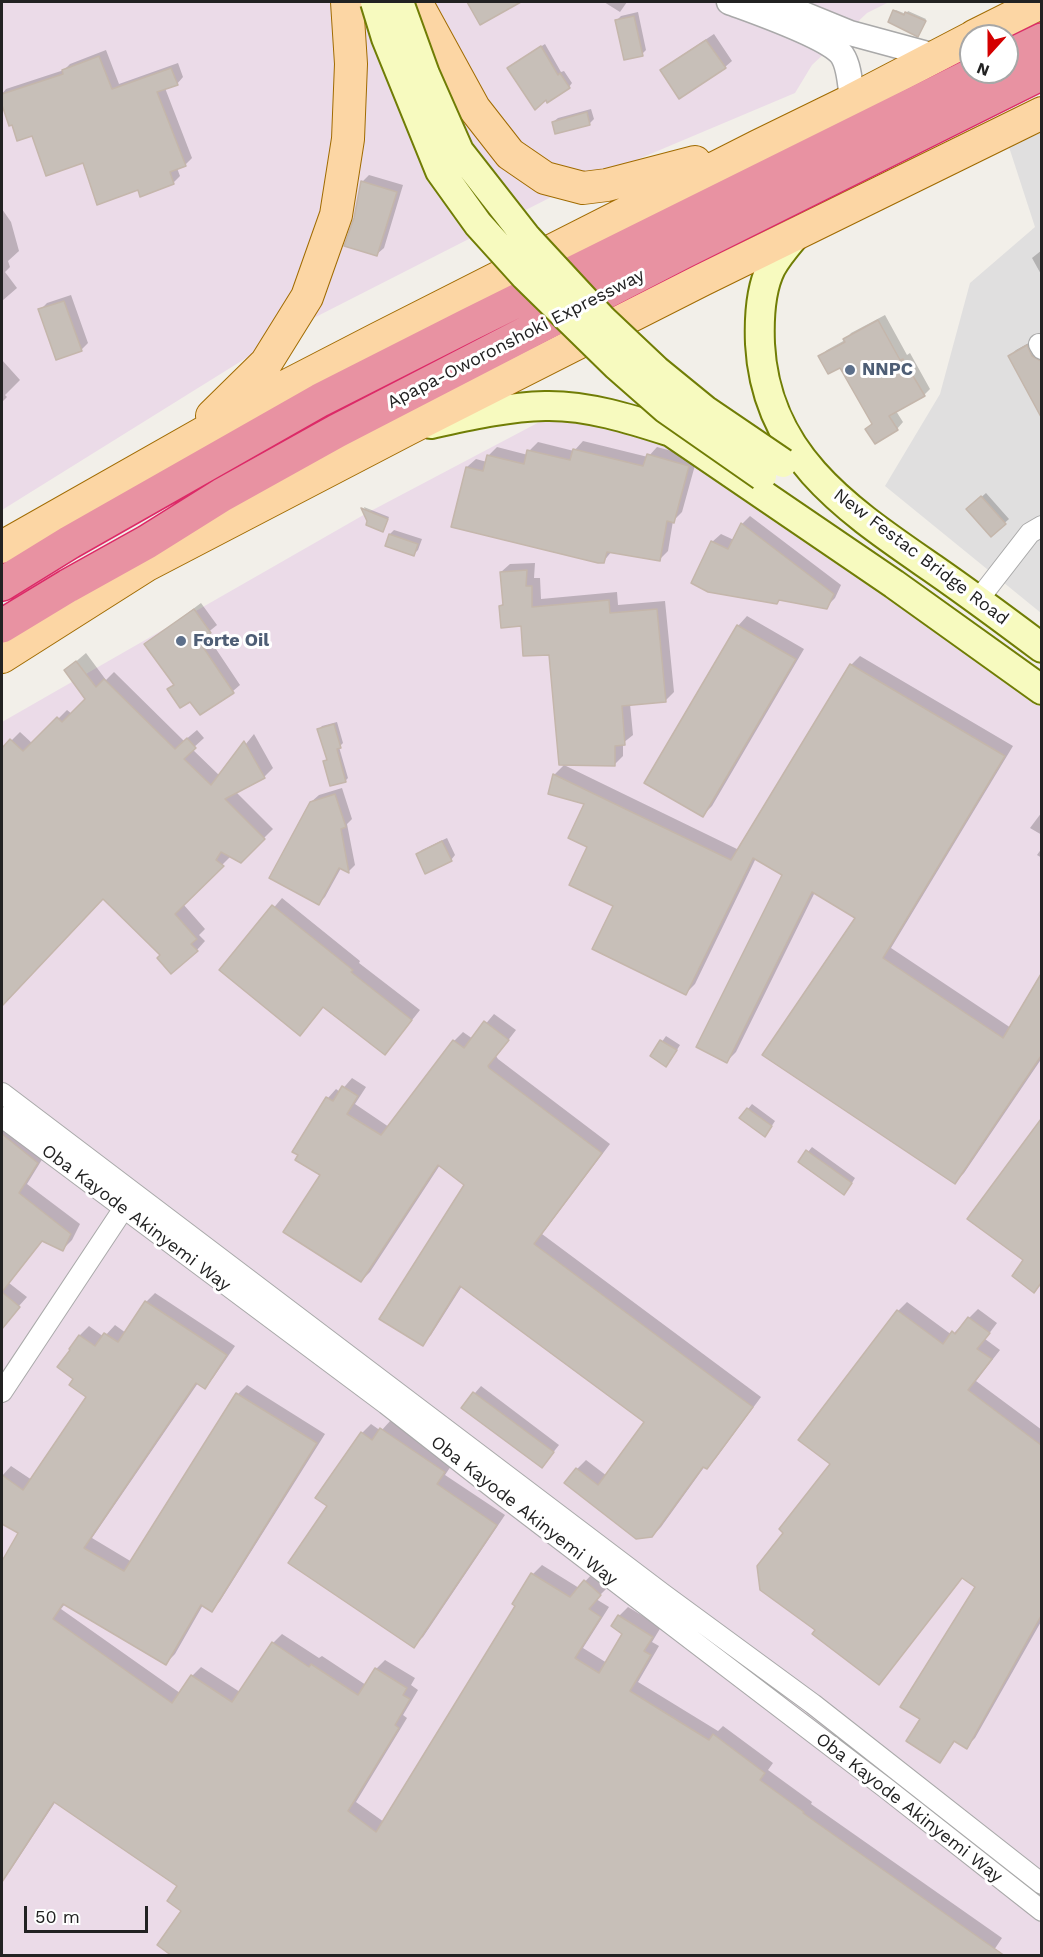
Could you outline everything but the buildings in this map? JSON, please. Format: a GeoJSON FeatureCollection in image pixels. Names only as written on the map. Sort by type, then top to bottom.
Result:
{"type":"FeatureCollection","features":[{"type":"Feature","properties":{"kind":"highway"},"geometry":{"type":"LineString","coordinates":[[1019,51],[1041,40]]}},
{"type":"Feature","properties":{"kind":"highway","name":"Apapa-Oworonshoki Expressway"},"geometry":{"type":"LineString","coordinates":[[2,626],[147,542],[222,495],[336,431],[1041,73]]}},
{"type":"Feature","properties":{"kind":"highway","name":"Apapa-Oworonshoki Expressway"},"geometry":{"type":"LineString","coordinates":[[2,584],[70,542],[320,400],[959,81]]}},
{"type":"Feature","properties":{"kind":"main road"},"geometry":{"type":"LineString","coordinates":[[179,448],[266,363],[307,297],[336,215],[348,140],[351,64],[347,2]]}},
{"type":"Feature","properties":{"kind":"main road"},"geometry":{"type":"LineString","coordinates":[[375,2],[386,38],[440,171],[478,224],[525,276],[626,374],[666,409],[772,470],[849,520],[1041,661]]}},
{"type":"Feature","properties":{"kind":"main road"},"geometry":{"type":"LineString","coordinates":[[399,2],[425,74],[459,151],[526,238],[603,320],[842,531],[1041,676]]}},
{"type":"Feature","properties":{"kind":"main road"},"geometry":{"type":"LineString","coordinates":[[416,2],[474,108],[510,154],[545,178],[583,188],[607,185],[758,146]]}},
{"type":"Feature","properties":{"kind":"main road"},"geometry":{"type":"LineString","coordinates":[[998,24],[1041,2]]}},
{"type":"Feature","properties":{"kind":"main road"},"geometry":{"type":"LineString","coordinates":[[2,547],[286,386],[959,44]]}},
{"type":"Feature","properties":{"kind":"main road","name":"Apapa-Oworonshoki Expressway"},"geometry":{"type":"LineString","coordinates":[[2,657],[147,565],[408,429],[798,232],[1041,113]]}},
{"type":"Feature","properties":{"kind":"main road","name":"New Festac Bridge Road"},"geometry":{"type":"LineString","coordinates":[[798,232],[771,268],[759,321],[761,360],[768,397],[782,429],[813,474],[831,492],[1041,648]]}},
{"type":"Feature","properties":{"kind":"main road"},"geometry":{"type":"LineString","coordinates":[[408,429],[498,409],[546,406],[598,412],[671,432],[894,584],[1041,690]]}},
{"type":"Feature","properties":{"kind":"street"},"geometry":{"type":"LineString","coordinates":[[729,2],[828,43],[842,56],[849,76],[852,100]]}},
{"type":"Feature","properties":{"kind":"street"},"geometry":{"type":"LineString","coordinates":[[774,2],[850,33],[935,56]]}},
{"type":"Feature","properties":{"kind":"street"},"geometry":{"type":"LineString","coordinates":[[978,600],[1030,534],[1041,526]]}},
{"type":"Feature","properties":{"kind":"street","name":"Oba Kayode Akinyemi Way"},"geometry":{"type":"LineString","coordinates":[[2,1093],[69,1142],[128,1202],[506,1498],[887,1789],[1041,1911]]}},
{"type":"Feature","properties":{"kind":"street","name":"Oba Kayode Akinyemi Way"},"geometry":{"type":"LineString","coordinates":[[2,1117],[128,1202],[813,1704],[1041,1884]]}},
{"type":"Feature","properties":{"kind":"street"},"geometry":{"type":"LineString","coordinates":[[2,1392],[128,1202]]}},
{"type":"Feature","properties":{"kind":"shaded area"},"geometry":{"type":"Polygon","coordinates":[[[2,2],[889,2],[867,13],[812,65],[795,93],[565,190],[296,327],[2,510],[2,2]]]}},
{"type":"Feature","properties":{"kind":"shaded area"},"geometry":{"type":"Polygon","coordinates":[[[1041,132],[1041,613],[885,486],[940,394],[970,283],[1035,227],[1009,147],[1041,132]]]}},
{"type":"Feature","properties":{"kind":"shaded area"},"geometry":{"type":"Polygon","coordinates":[[[545,419],[623,421],[684,439],[1041,693],[1041,1955],[2,1955],[2,722],[367,513],[545,419]]]}},
{"type":"Feature","properties":{"kind":"place","name":"NNPC"},"geometry":{"type":"Point","coordinates":[850,370]}},
{"type":"Feature","properties":{"kind":"place","name":"Forte Oil"},"geometry":{"type":"Point","coordinates":[181,641]}}]}
